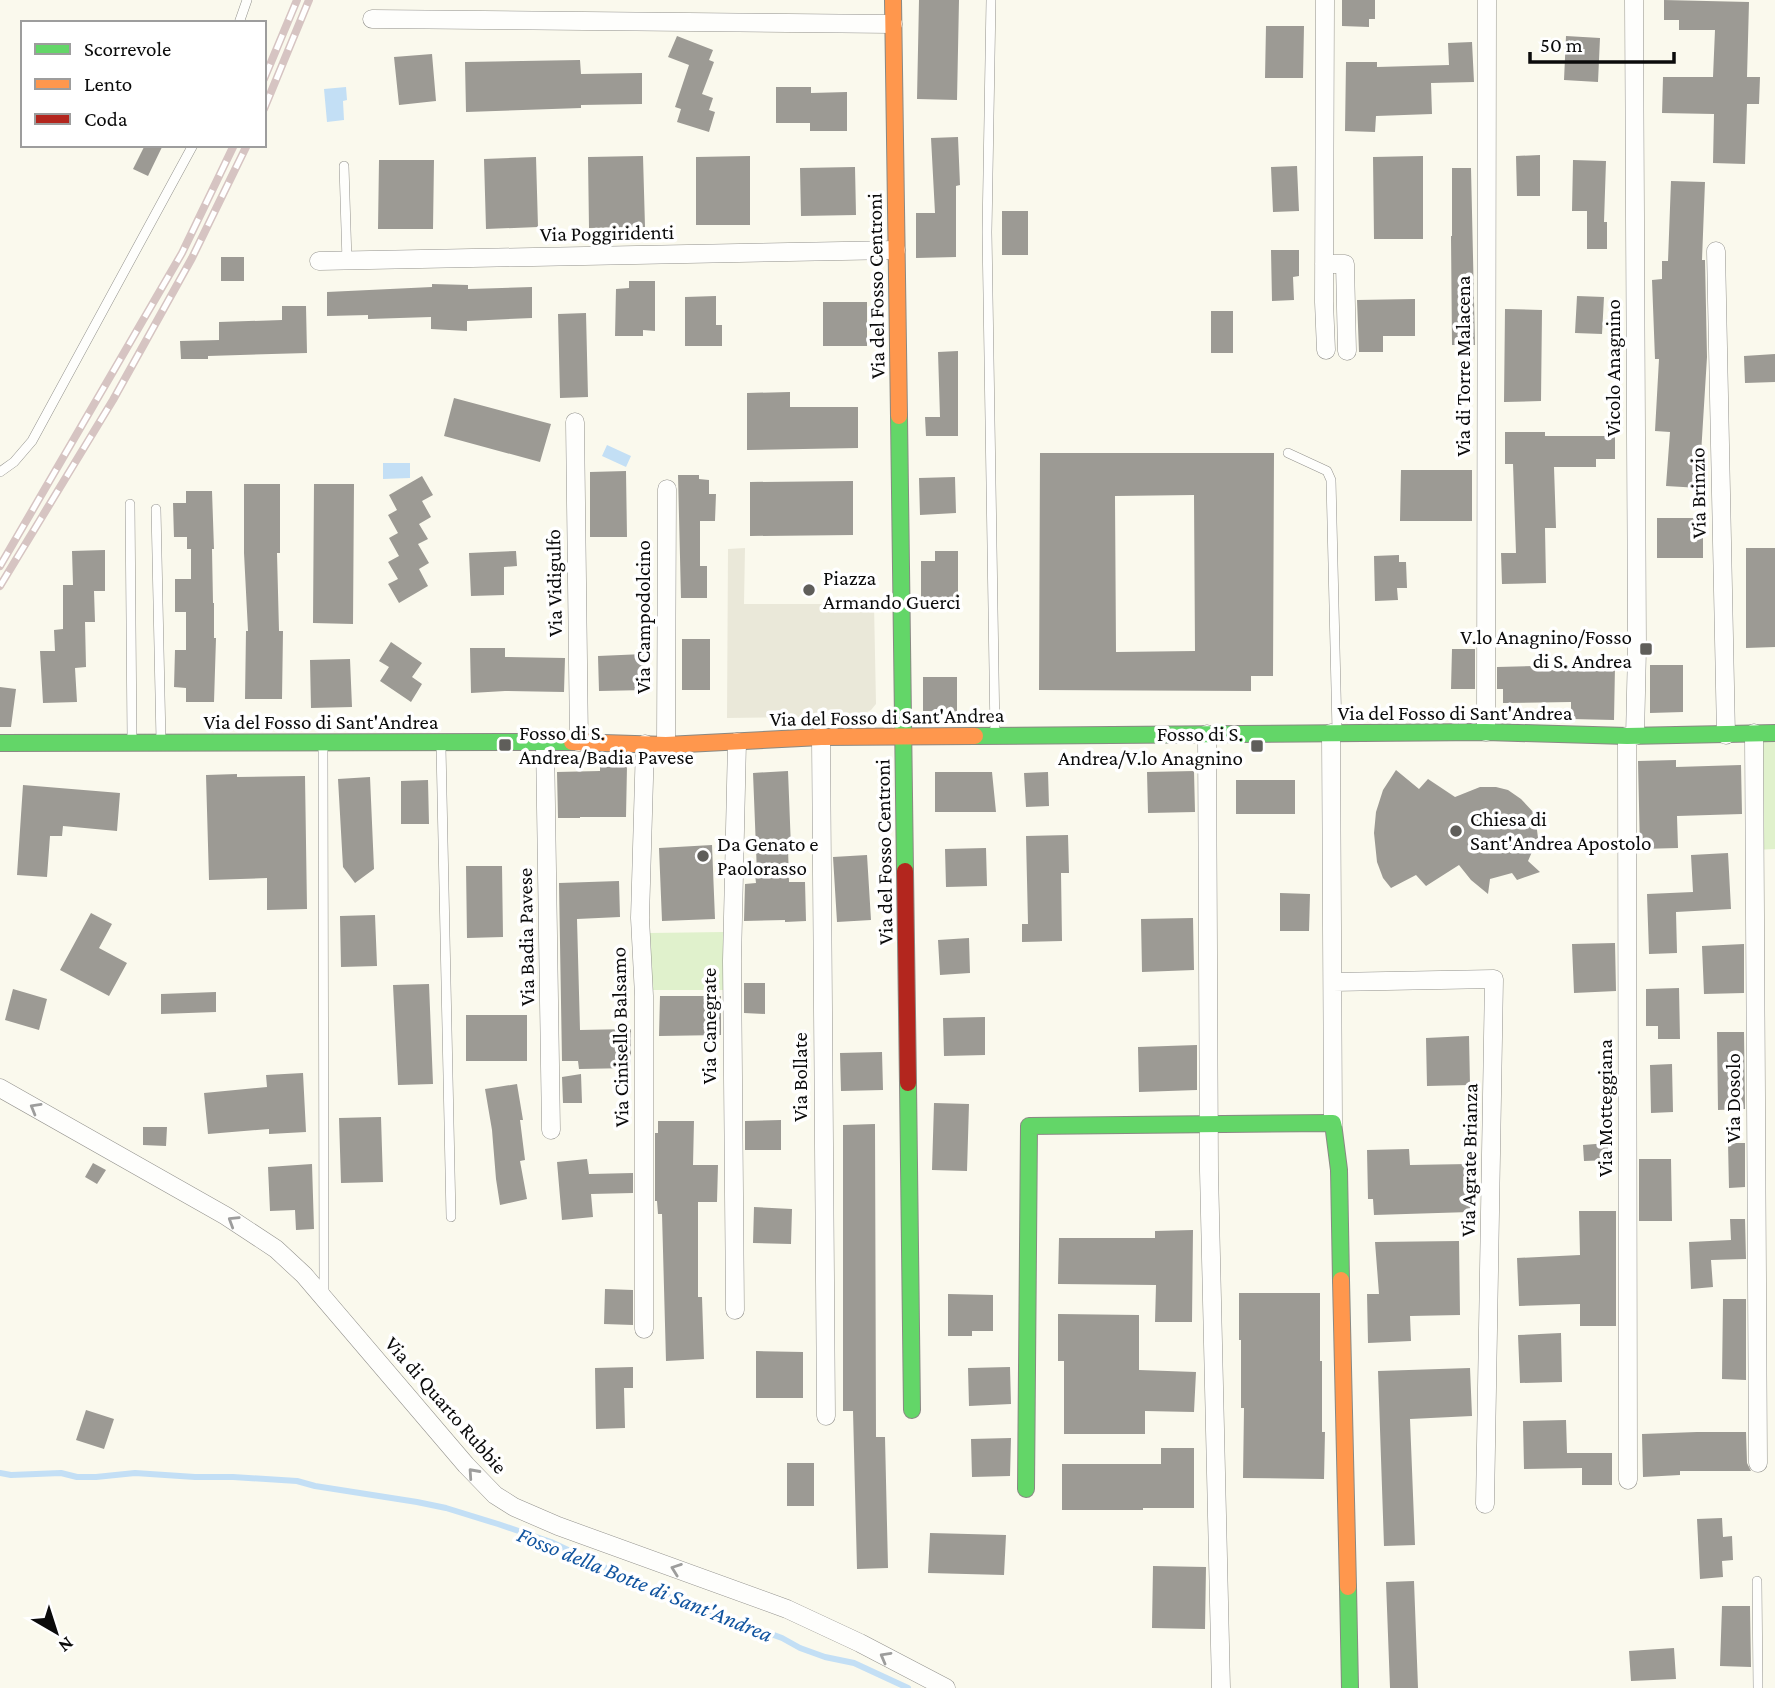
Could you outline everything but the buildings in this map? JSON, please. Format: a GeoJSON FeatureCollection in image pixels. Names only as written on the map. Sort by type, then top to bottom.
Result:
{"type":"FeatureCollection","features":[{"type":"Feature","properties":{"kind":"street","name":"Via del Fosso Centroni"},"geometry":{"type":"LineString","coordinates":[[893,0],[912,1410]]}},
{"type":"Feature","properties":{"kind":"street"},"geometry":{"type":"LineString","coordinates":[[1325,0],[1326,350]]}},
{"type":"Feature","properties":{"kind":"street","name":"Via di Torre Malacena"},"geometry":{"type":"LineString","coordinates":[[1486,0],[1486,732]]}},
{"type":"Feature","properties":{"kind":"street","name":"Vicolo Anagnino"},"geometry":{"type":"LineString","coordinates":[[1631,736],[1637,649],[1634,0]]}},
{"type":"Feature","properties":{"kind":"street"},"geometry":{"type":"LineString","coordinates":[[372,19],[893,24]]}},
{"type":"Feature","properties":{"kind":"street","name":"Via Poggiridenti"},"geometry":{"type":"LineString","coordinates":[[319,261],[896,250]]}},
{"type":"Feature","properties":{"kind":"street","name":"Via Brinzio"},"geometry":{"type":"LineString","coordinates":[[1716,251],[1726,735]]}},
{"type":"Feature","properties":{"kind":"street"},"geometry":{"type":"LineString","coordinates":[[1324,264],[1345,264],[1347,351]]}},
{"type":"Feature","properties":{"kind":"street","name":"Via Vidigulfo"},"geometry":{"type":"LineString","coordinates":[[575,422],[579,743]]}},
{"type":"Feature","properties":{"kind":"street","name":"Via Campodolcino"},"geometry":{"type":"LineString","coordinates":[[666,745],[667,489]]}},
{"type":"Feature","properties":{"kind":"street","name":"Via del Fosso di Sant'Andrea"},"geometry":{"type":"LineString","coordinates":[[0,743],[545,742],[666,745],[821,737],[903,736],[1486,732],[1631,736],[1775,733]]}},
{"type":"Feature","properties":{"kind":"street"},"geometry":{"type":"LineString","coordinates":[[1334,733],[1333,1123],[1339,1170],[1350,1688]]}},
{"type":"Feature","properties":{"kind":"street","name":"Via Dosolo"},"geometry":{"type":"LineString","coordinates":[[1754,733],[1758,1463]]}},
{"type":"Feature","properties":{"kind":"street"},"geometry":{"type":"LineString","coordinates":[[1207,734],[1209,1123],[1221,1688]]}},
{"type":"Feature","properties":{"kind":"street","name":"Via Motteggiana"},"geometry":{"type":"LineString","coordinates":[[1628,1480],[1631,736]]}},
{"type":"Feature","properties":{"kind":"street","name":"Via Bollate"},"geometry":{"type":"LineString","coordinates":[[821,737],[826,1416]]}},
{"type":"Feature","properties":{"kind":"street","name":"Via Badia Pavese"},"geometry":{"type":"LineString","coordinates":[[545,742],[551,1130]]}},
{"type":"Feature","properties":{"kind":"street","name":"Via Canegrate"},"geometry":{"type":"LineString","coordinates":[[734,1310],[732,961],[737,742]]}},
{"type":"Feature","properties":{"kind":"street","name":"Via Cinisello Balsamo"},"geometry":{"type":"LineString","coordinates":[[645,744],[640,918],[645,1329]]}},
{"type":"Feature","properties":{"kind":"street","name":"Via Agrate Brianza"},"geometry":{"type":"LineString","coordinates":[[1333,982],[1494,979],[1485,1504]]}},
{"type":"Feature","properties":{"kind":"street","name":"Via di Quarto Rubbie"},"geometry":{"type":"LineString","coordinates":[[0,1088],[250,1231],[289,1260],[438,1433],[488,1488],[508,1504],[551,1523],[787,1609],[946,1688]]}},
{"type":"Feature","properties":{"kind":"street"},"geometry":{"type":"LineString","coordinates":[[1026,1489],[1029,1126],[1333,1123]]}},
{"type":"Feature","properties":{"kind":"lane"},"geometry":{"type":"LineString","coordinates":[[240,21],[247,0]]}},
{"type":"Feature","properties":{"kind":"lane"},"geometry":{"type":"LineString","coordinates":[[991,0],[987,232],[996,736]]}},
{"type":"Feature","properties":{"kind":"lane"},"geometry":{"type":"LineString","coordinates":[[0,472],[15,462],[32,441],[192,147]]}},
{"type":"Feature","properties":{"kind":"lane"},"geometry":{"type":"LineString","coordinates":[[344,166],[347,261]]}},
{"type":"Feature","properties":{"kind":"lane"},"geometry":{"type":"LineString","coordinates":[[1289,453],[1327,471],[1331,480],[1334,733]]}},
{"type":"Feature","properties":{"kind":"lane"},"geometry":{"type":"LineString","coordinates":[[130,504],[132,743]]}},
{"type":"Feature","properties":{"kind":"lane"},"geometry":{"type":"LineString","coordinates":[[156,509],[161,743]]}},
{"type":"Feature","properties":{"kind":"lane"},"geometry":{"type":"LineString","coordinates":[[441,742],[451,1217]]}},
{"type":"Feature","properties":{"kind":"lane"},"geometry":{"type":"LineString","coordinates":[[323,743],[324,1298]]}},
{"type":"Feature","properties":{"kind":"lane"},"geometry":{"type":"LineString","coordinates":[[1757,1581],[1758,1688]]}},
{"type":"Feature","properties":{"kind":"green space"},"geometry":{"type":"Polygon","coordinates":[[[1775,738],[1775,849],[1756,850],[1752,739],[1775,738]]]}},
{"type":"Feature","properties":{"kind":"green space"},"geometry":{"type":"Polygon","coordinates":[[[724,932],[725,990],[649,990],[649,933],[724,932]]]}},
{"type":"Feature","properties":{"kind":"shaded area","name":"Piazza Armando Guerci"},"geometry":{"type":"Polygon","coordinates":[[[745,548],[744,604],[874,604],[876,704],[871,710],[859,716],[727,718],[728,549],[745,548]]]}},
{"type":"Feature","properties":{"kind":"water"},"geometry":{"type":"Polygon","coordinates":[[[346,87],[347,100],[343,101],[344,120],[327,122],[324,89],[346,87]]]}},
{"type":"Feature","properties":{"kind":"water"},"geometry":{"type":"Polygon","coordinates":[[[607,445],[631,456],[626,467],[602,456],[607,445]]]}},
{"type":"Feature","properties":{"kind":"water"},"geometry":{"type":"Polygon","coordinates":[[[383,463],[410,463],[410,478],[383,479],[383,463]]]}},
{"type":"Feature","properties":{"kind":"waterway","name":"Fosso della Botte di Sant'Andrea"},"geometry":{"type":"LineString","coordinates":[[0,1473],[61,1473],[77,1477],[135,1473],[297,1481],[446,1508],[551,1542],[659,1593],[782,1638],[825,1657],[854,1663],[908,1688]]}},
{"type":"Feature","properties":{"kind":"railway"},"geometry":{"type":"LineString","coordinates":[[266,74],[297,0]]}},
{"type":"Feature","properties":{"kind":"railway"},"geometry":{"type":"LineString","coordinates":[[266,104],[309,0]]}},
{"type":"Feature","properties":{"kind":"railway"},"geometry":{"type":"LineString","coordinates":[[0,566],[182,253],[233,147]]}},
{"type":"Feature","properties":{"kind":"railway"},"geometry":{"type":"LineString","coordinates":[[0,586],[113,400],[192,258],[246,147]]}},
{"type":"Feature","properties":{"kind":"traffic: fast"},"geometry":{"type":"LineString","coordinates":[[899,416],[905,871]]}},
{"type":"Feature","properties":{"kind":"traffic: fast"},"geometry":{"type":"LineString","coordinates":[[975,736],[1486,732],[1627,736],[1775,733]]}},
{"type":"Feature","properties":{"kind":"traffic: fast"},"geometry":{"type":"LineString","coordinates":[[0,743],[572,742]]}},
{"type":"Feature","properties":{"kind":"traffic: fast"},"geometry":{"type":"LineString","coordinates":[[908,1083],[912,1410]]}},
{"type":"Feature","properties":{"kind":"traffic: fast"},"geometry":{"type":"LineString","coordinates":[[1026,1489],[1029,1126],[1333,1123],[1339,1170],[1341,1280]]}},
{"type":"Feature","properties":{"kind":"traffic: fast"},"geometry":{"type":"LineString","coordinates":[[1348,1587],[1350,1688]]}},
{"type":"Feature","properties":{"kind":"traffic: slow"},"geometry":{"type":"LineString","coordinates":[[893,0],[899,416]]}},
{"type":"Feature","properties":{"kind":"traffic: slow"},"geometry":{"type":"LineString","coordinates":[[572,742],[666,745],[821,737],[975,736]]}},
{"type":"Feature","properties":{"kind":"traffic: slow"},"geometry":{"type":"LineString","coordinates":[[1341,1280],[1348,1587]]}},
{"type":"Feature","properties":{"kind":"traffic: jam"},"geometry":{"type":"LineString","coordinates":[[905,871],[908,1083]]}},
{"type":"Feature","properties":{"kind":"place","name":"Piazza Armando Guerci"},"geometry":{"type":"Point","coordinates":[809,590]}},
{"type":"Feature","properties":{"kind":"place","name":"V.lo Anagnino/Fosso di S. Andrea"},"geometry":{"type":"Point","coordinates":[1646,649]}},
{"type":"Feature","properties":{"kind":"place","name":"Fosso di S. Andrea/Badia Pavese"},"geometry":{"type":"Point","coordinates":[505,745]}},
{"type":"Feature","properties":{"kind":"place","name":"Fosso di S. Andrea/V.lo Anagnino"},"geometry":{"type":"Point","coordinates":[1257,746]}},
{"type":"Feature","properties":{"kind":"place","name":"Chiesa di Sant'Andrea Apostolo"},"geometry":{"type":"Point","coordinates":[1456,831]}},
{"type":"Feature","properties":{"kind":"place","name":"Da Genato e Paolorasso"},"geometry":{"type":"Point","coordinates":[703,856]}}]}
